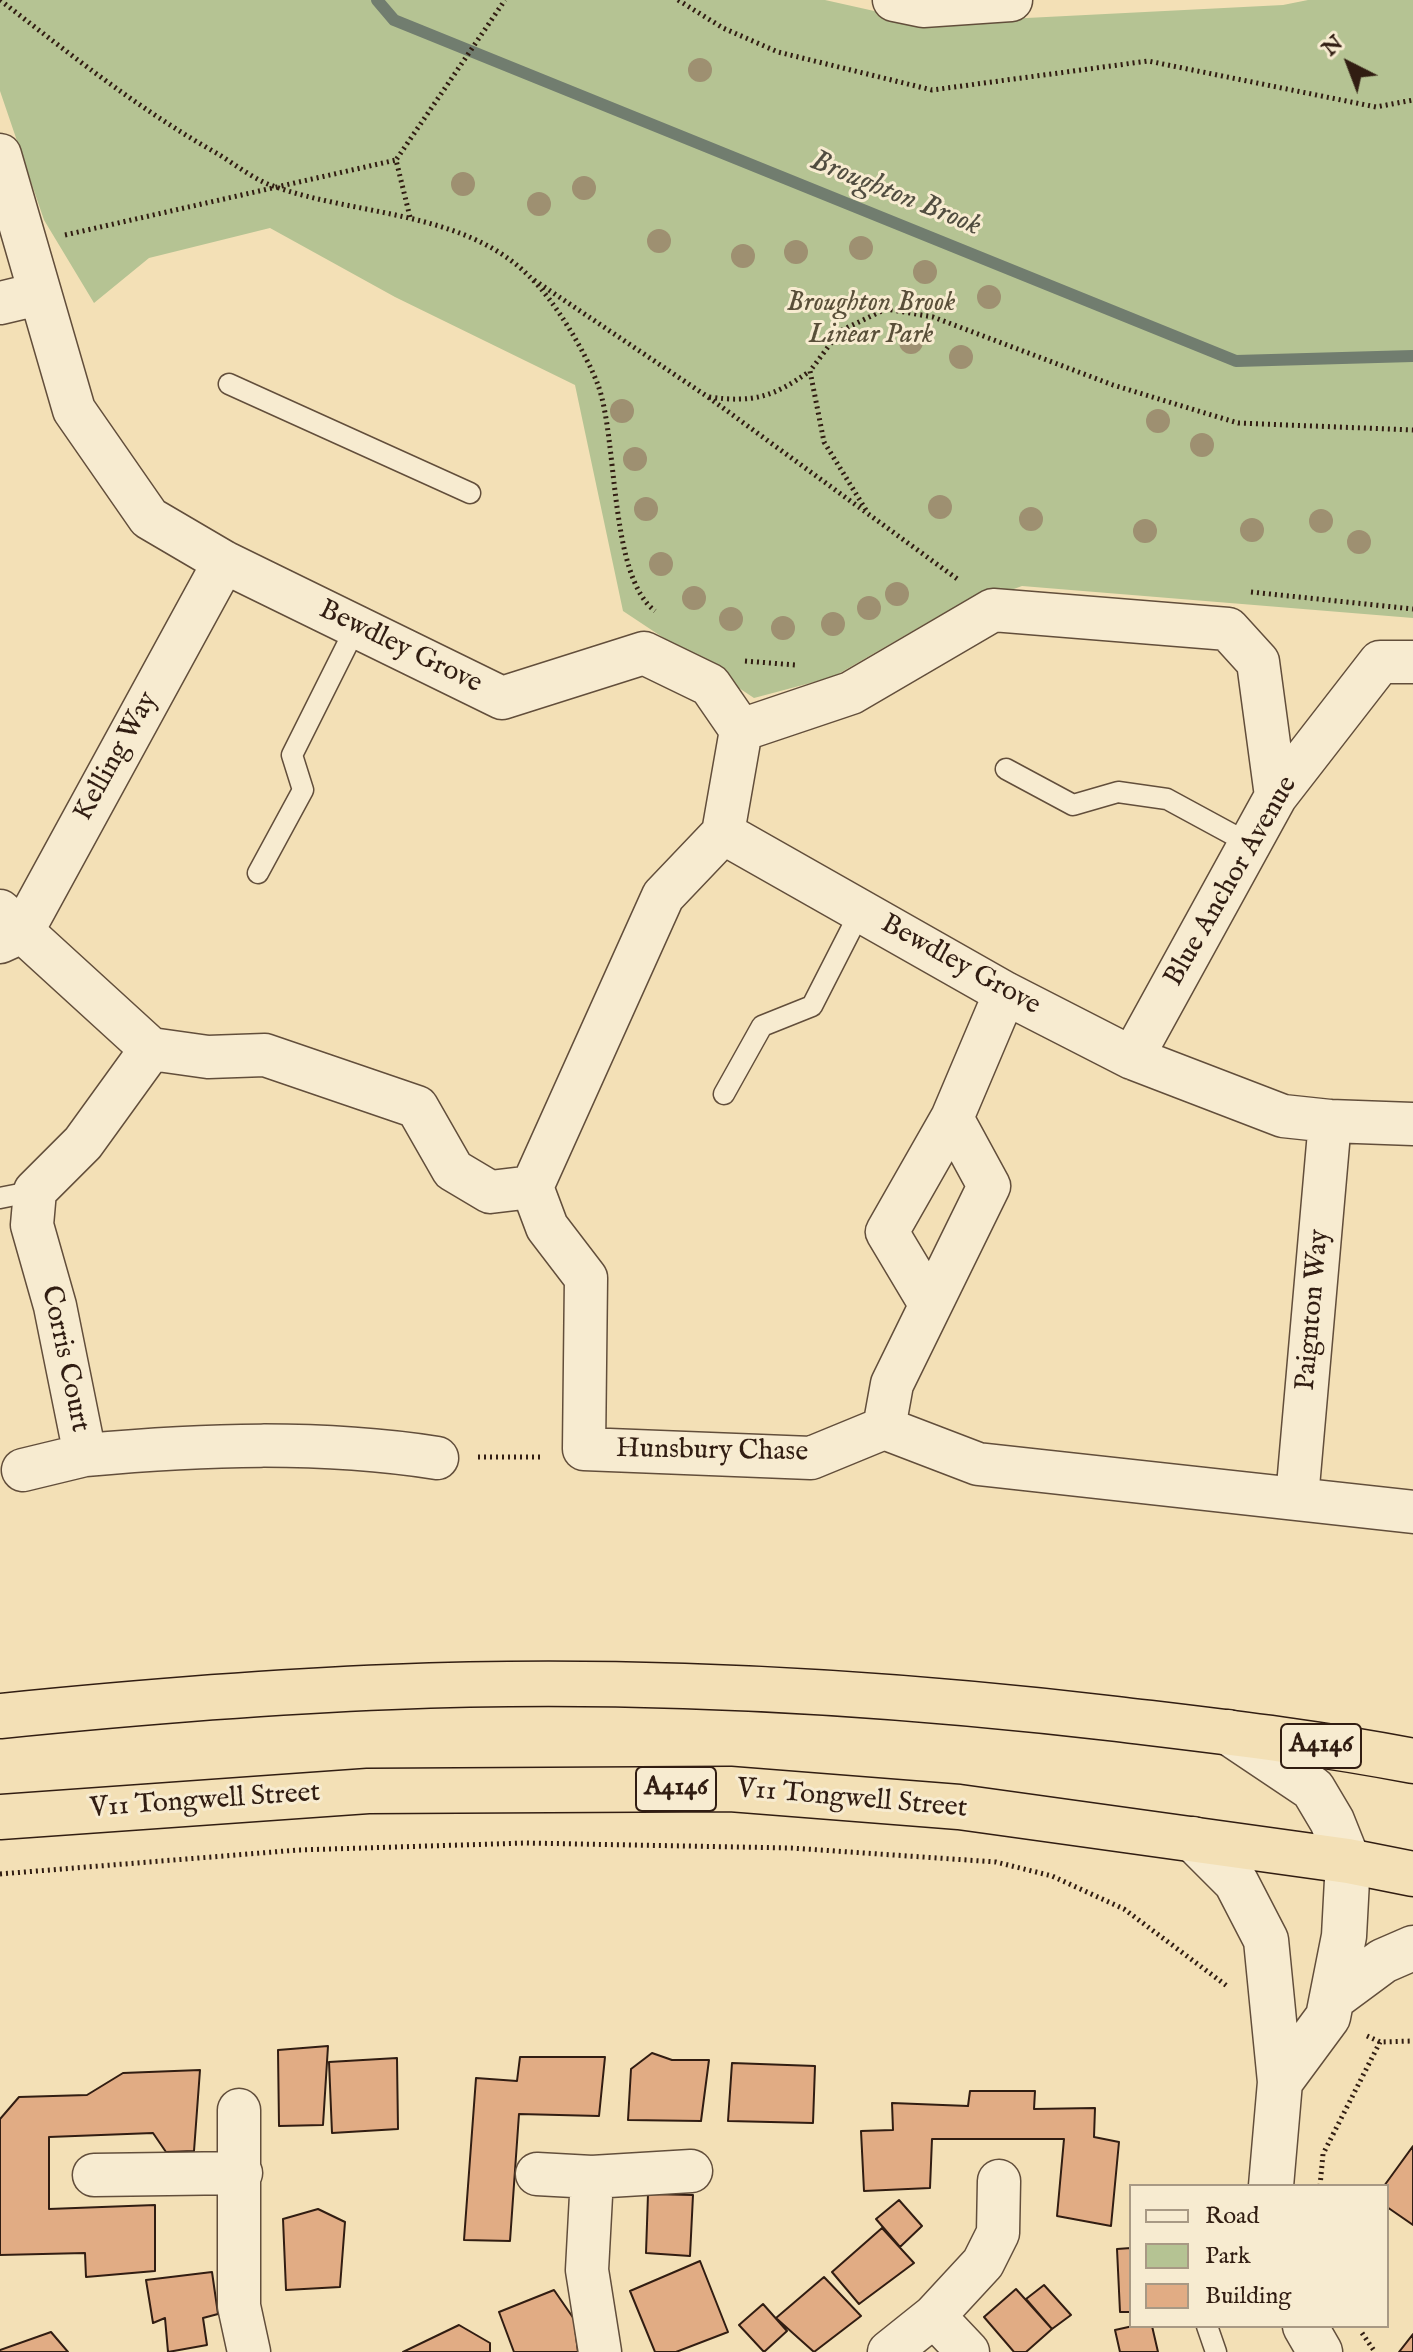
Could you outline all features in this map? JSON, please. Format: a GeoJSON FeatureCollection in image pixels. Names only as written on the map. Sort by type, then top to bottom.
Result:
{"type":"FeatureCollection","features":[{"type":"Feature","properties":{"kind":"highway","name":"A4146"},"geometry":{"type":"LineString","coordinates":[[0,1716],[393,1687],[593,1685],[785,1691],[999,1705],[1228,1732],[1403,1757]]}},
{"type":"Feature","properties":{"kind":"highway","name":"V11 Tongwell Street"},"geometry":{"type":"LineString","coordinates":[[0,1817],[368,1791],[730,1789],[959,1807],[1348,1861],[1413,1874]]}},
{"type":"Feature","properties":{"kind":"street"},"geometry":{"type":"LineString","coordinates":[[894,0],[923,6],[1011,0]]}},
{"type":"Feature","properties":{"kind":"street","name":"Bewdley Grove"},"geometry":{"type":"LineString","coordinates":[[0,155],[26,245],[19,298],[74,410],[149,518],[224,562],[502,698],[644,653],[710,685],[741,730]]}},
{"type":"Feature","properties":{"kind":"street","name":"Kelling Way"},"geometry":{"type":"LineString","coordinates":[[7,928],[224,562]]}},
{"type":"Feature","properties":{"kind":"street"},"geometry":{"type":"LineString","coordinates":[[7,928],[151,1049],[208,1057],[265,1055],[417,1107],[453,1170],[490,1192],[532,1187],[663,896],[723,833],[741,730],[851,693],[993,610],[1228,629],[1258,662],[1276,796]]}},
{"type":"Feature","properties":{"kind":"street","name":"Blue Anchor Avenue"},"geometry":{"type":"LineString","coordinates":[[1132,1058],[1276,796],[1380,662],[1413,662]]}},
{"type":"Feature","properties":{"kind":"street","name":"Bewdley Grove"},"geometry":{"type":"LineString","coordinates":[[723,833],[1005,993],[1132,1058],[1283,1116],[1413,1124]]}},
{"type":"Feature","properties":{"kind":"street"},"geometry":{"type":"LineString","coordinates":[[930,1304],[887,1232],[952,1118],[1005,993]]}},
{"type":"Feature","properties":{"kind":"street","name":"Corris Court"},"geometry":{"type":"LineString","coordinates":[[151,1049],[83,1143],[18,1194],[32,1225],[55,1306],[85,1455],[253,1444],[376,1449],[437,1458]]}},
{"type":"Feature","properties":{"kind":"street"},"geometry":{"type":"LineString","coordinates":[[952,1118],[989,1186],[892,1384],[884,1428],[978,1464],[1413,1512]]}},
{"type":"Feature","properties":{"kind":"street","name":"Paignton Way"},"geometry":{"type":"LineString","coordinates":[[1297,1498],[1330,1121]]}},
{"type":"Feature","properties":{"kind":"street","name":"Hunsbury Chase"},"geometry":{"type":"LineString","coordinates":[[532,1187],[547,1227],[586,1278],[568,1453],[811,1458],[884,1428]]}},
{"type":"Feature","properties":{"kind":"street"},"geometry":{"type":"LineString","coordinates":[[23,1470],[85,1455]]}},
{"type":"Feature","properties":{"kind":"street"},"geometry":{"type":"LineString","coordinates":[[1228,1732],[1313,1789],[1332,1821],[1348,1861],[1344,1936],[1328,2017],[1280,2082]]}},
{"type":"Feature","properties":{"kind":"street"},"geometry":{"type":"LineString","coordinates":[[1193,1839],[1236,1882],[1266,1940],[1280,2082],[1271,2184]]}},
{"type":"Feature","properties":{"kind":"street"},"geometry":{"type":"LineString","coordinates":[[1333,1998],[1383,1961],[1413,1948]]}},
{"type":"Feature","properties":{"kind":"street"},"geometry":{"type":"LineString","coordinates":[[239,2110],[239,2306],[249,2352]]}},
{"type":"Feature","properties":{"kind":"street"},"geometry":{"type":"LineString","coordinates":[[537,2174],[592,2177],[691,2171]]}},
{"type":"Feature","properties":{"kind":"street"},"geometry":{"type":"LineString","coordinates":[[94,2175],[241,2173]]}},
{"type":"Feature","properties":{"kind":"street"},"geometry":{"type":"LineString","coordinates":[[592,2177],[587,2270],[600,2352]]}},
{"type":"Feature","properties":{"kind":"street"},"geometry":{"type":"LineString","coordinates":[[889,2352],[934,2316],[983,2263],[998,2233],[999,2181]]}},
{"type":"Feature","properties":{"kind":"street"},"geometry":{"type":"LineString","coordinates":[[934,2316],[968,2352]]}},
{"type":"Feature","properties":{"kind":"street"},"geometry":{"type":"LineString","coordinates":[[1306,2328],[1320,2352]]}},
{"type":"Feature","properties":{"kind":"lane"},"geometry":{"type":"LineString","coordinates":[[229,384],[470,493]]}},
{"type":"Feature","properties":{"kind":"lane"},"geometry":{"type":"LineString","coordinates":[[258,873],[303,790],[292,755],[356,627]]}},
{"type":"Feature","properties":{"kind":"lane"},"geometry":{"type":"LineString","coordinates":[[1006,769],[1073,805],[1118,792],[1167,799],[1250,844]]}},
{"type":"Feature","properties":{"kind":"lane"},"geometry":{"type":"LineString","coordinates":[[724,1094],[762,1026],[812,1006],[861,910]]}},
{"type":"Feature","properties":{"kind":"lane"},"geometry":{"type":"LineString","coordinates":[[1208,2328],[1216,2352]]}},
{"type":"Feature","properties":{"kind":"path"},"geometry":{"type":"LineString","coordinates":[[0,0],[153,117],[274,187],[410,217],[482,243],[708,397],[968,587]]}},
{"type":"Feature","properties":{"kind":"path"},"geometry":{"type":"LineString","coordinates":[[26,245],[396,160],[505,0]]}},
{"type":"Feature","properties":{"kind":"path"},"geometry":{"type":"LineString","coordinates":[[678,0],[723,28],[778,52],[932,90],[1148,61],[1376,107],[1413,100]]}},
{"type":"Feature","properties":{"kind":"path"},"geometry":{"type":"LineString","coordinates":[[396,160],[410,217]]}},
{"type":"Feature","properties":{"kind":"path"},"geometry":{"type":"LineString","coordinates":[[530,277],[574,338],[598,386],[627,563],[647,605],[658,613]]}},
{"type":"Feature","properties":{"kind":"path"},"geometry":{"type":"LineString","coordinates":[[708,397],[741,401],[780,392],[810,371],[840,331],[886,309],[933,317],[1113,385],[1238,423],[1413,430]]}},
{"type":"Feature","properties":{"kind":"path"},"geometry":{"type":"LineString","coordinates":[[810,371],[824,442],[866,510]]}},
{"type":"Feature","properties":{"kind":"path"},"geometry":{"type":"LineString","coordinates":[[1240,591],[1413,609]]}},
{"type":"Feature","properties":{"kind":"path"},"geometry":{"type":"LineString","coordinates":[[737,660],[805,665]]}},
{"type":"Feature","properties":{"kind":"path"},"geometry":{"type":"LineString","coordinates":[[437,1458],[568,1453]]}},
{"type":"Feature","properties":{"kind":"path"},"geometry":{"type":"LineString","coordinates":[[0,1874],[298,1850],[526,1843],[791,1848],[996,1862],[1052,1876],[1124,1909],[1228,1987],[1275,2009]]}},
{"type":"Feature","properties":{"kind":"path"},"geometry":{"type":"LineString","coordinates":[[1320,2184],[1323,2154],[1380,2042]]}},
{"type":"Feature","properties":{"kind":"path"},"geometry":{"type":"LineString","coordinates":[[1357,2328],[1375,2352]]}},
{"type":"Feature","properties":{"kind":"green space","name":"Broughton Brook Linear Park"},"geometry":{"type":"Polygon","coordinates":[[[0,0],[825,0],[928,23],[1283,5],[1308,0],[1413,0],[1413,618],[1022,586],[937,617],[833,677],[754,698],[623,611],[575,385],[395,297],[270,228],[149,258],[94,303],[44,220],[0,91],[0,0]]]}},
{"type":"Feature","properties":{"kind":"building"},"geometry":{"type":"Polygon","coordinates":[[[328,2046],[323,2125],[279,2126],[278,2050],[328,2046]]]}},
{"type":"Feature","properties":{"kind":"building"},"geometry":{"type":"Polygon","coordinates":[[[652,2053],[672,2060],[709,2060],[701,2121],[628,2120],[631,2069],[652,2053]]]}},
{"type":"Feature","properties":{"kind":"building"},"geometry":{"type":"Polygon","coordinates":[[[520,2057],[605,2057],[599,2116],[519,2114],[510,2241],[464,2240],[476,2078],[517,2081],[520,2057]]]}},
{"type":"Feature","properties":{"kind":"building"},"geometry":{"type":"Polygon","coordinates":[[[397,2058],[398,2129],[332,2133],[329,2062],[397,2058]]]}},
{"type":"Feature","properties":{"kind":"building"},"geometry":{"type":"Polygon","coordinates":[[[732,2063],[815,2066],[813,2123],[728,2121],[732,2063]]]}},
{"type":"Feature","properties":{"kind":"building"},"geometry":{"type":"Polygon","coordinates":[[[200,2070],[194,2151],[166,2152],[153,2133],[49,2137],[49,2209],[155,2205],[155,2271],[86,2277],[85,2253],[0,2255],[0,2119],[19,2097],[87,2095],[123,2073],[200,2070]]]}},
{"type":"Feature","properties":{"kind":"building"},"geometry":{"type":"Polygon","coordinates":[[[970,2091],[1035,2091],[1034,2109],[1095,2108],[1094,2137],[1119,2142],[1111,2226],[1057,2216],[1064,2139],[932,2139],[930,2188],[864,2191],[861,2131],[893,2130],[892,2103],[968,2106],[970,2091]]]}},
{"type":"Feature","properties":{"kind":"building"},"geometry":{"type":"Polygon","coordinates":[[[1413,2146],[1413,2225],[1389,2208],[1389,2184],[1385,2184],[1413,2146]]]}},
{"type":"Feature","properties":{"kind":"building"},"geometry":{"type":"Polygon","coordinates":[[[648,2194],[693,2195],[690,2256],[646,2253],[648,2194]]]}},
{"type":"Feature","properties":{"kind":"building"},"geometry":{"type":"Polygon","coordinates":[[[899,2200],[922,2226],[900,2247],[876,2219],[899,2200]]]}},
{"type":"Feature","properties":{"kind":"building"},"geometry":{"type":"Polygon","coordinates":[[[318,2209],[345,2222],[340,2287],[286,2290],[283,2219],[318,2209]]]}},
{"type":"Feature","properties":{"kind":"building"},"geometry":{"type":"Polygon","coordinates":[[[882,2228],[914,2263],[859,2304],[832,2272],[882,2228]]]}},
{"type":"Feature","properties":{"kind":"building"},"geometry":{"type":"Polygon","coordinates":[[[1129,2248],[1129,2312],[1120,2312],[1117,2249],[1129,2248]]]}},
{"type":"Feature","properties":{"kind":"building"},"geometry":{"type":"Polygon","coordinates":[[[700,2261],[728,2332],[676,2352],[655,2352],[630,2291],[700,2261]]]}},
{"type":"Feature","properties":{"kind":"building"},"geometry":{"type":"Polygon","coordinates":[[[212,2272],[218,2314],[203,2318],[207,2345],[168,2352],[165,2318],[153,2323],[146,2280],[212,2272]]]}},
{"type":"Feature","properties":{"kind":"building"},"geometry":{"type":"Polygon","coordinates":[[[824,2277],[861,2316],[814,2352],[776,2318],[824,2277]]]}},
{"type":"Feature","properties":{"kind":"building"},"geometry":{"type":"Polygon","coordinates":[[[1044,2285],[1071,2315],[1052,2329],[1026,2299],[1044,2285]]]}},
{"type":"Feature","properties":{"kind":"building"},"geometry":{"type":"Polygon","coordinates":[[[1016,2289],[1052,2329],[1026,2352],[1014,2352],[984,2317],[1016,2289]]]}},
{"type":"Feature","properties":{"kind":"building"},"geometry":{"type":"Polygon","coordinates":[[[554,2290],[574,2319],[578,2352],[514,2352],[499,2312],[554,2290]]]}},
{"type":"Feature","properties":{"kind":"building"},"geometry":{"type":"Polygon","coordinates":[[[763,2304],[787,2331],[764,2352],[739,2325],[763,2304]]]}},
{"type":"Feature","properties":{"kind":"building"},"geometry":{"type":"Polygon","coordinates":[[[459,2325],[490,2343],[490,2352],[403,2352],[459,2325]]]}},
{"type":"Feature","properties":{"kind":"building"},"geometry":{"type":"Polygon","coordinates":[[[1152,2328],[1158,2352],[1120,2352],[1115,2330],[1152,2328]]]}},
{"type":"Feature","properties":{"kind":"building"},"geometry":{"type":"Polygon","coordinates":[[[51,2332],[68,2352],[0,2352],[0,2350],[51,2332]]]}},
{"type":"Feature","properties":{"kind":"building"},"geometry":{"type":"Polygon","coordinates":[[[1413,2334],[1413,2352],[1399,2352],[1413,2334]]]}},
{"type":"Feature","properties":{"kind":"waterway","name":"Broughton Brook"},"geometry":{"type":"LineString","coordinates":[[377,0],[394,20],[1236,361],[1413,356]]}}]}
